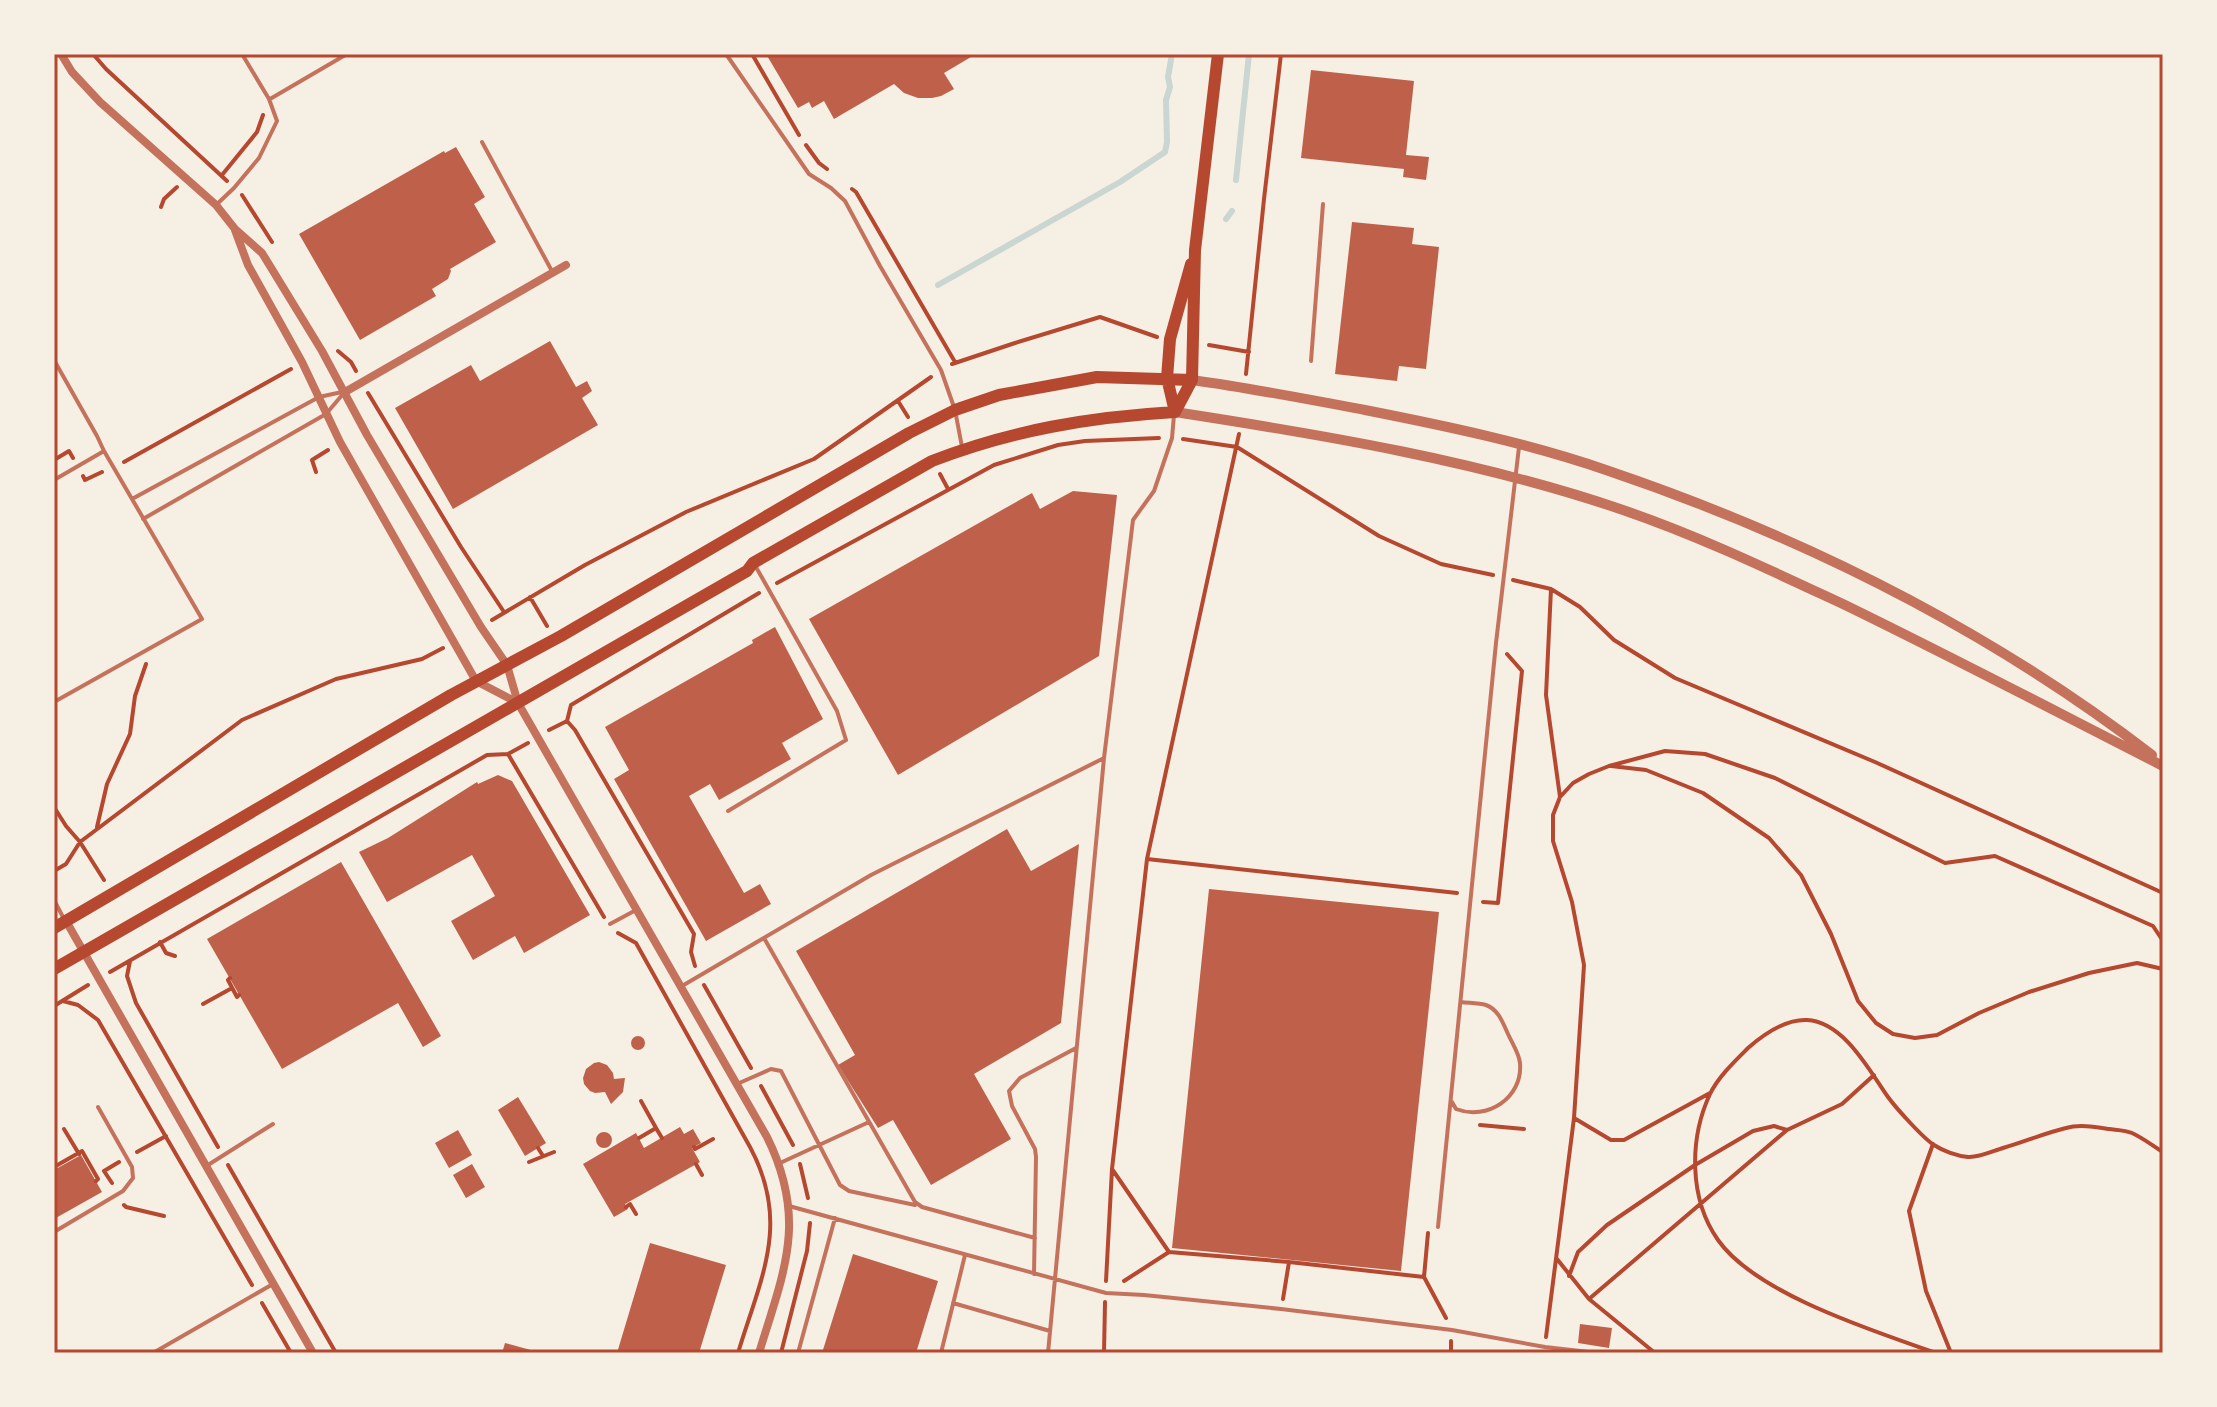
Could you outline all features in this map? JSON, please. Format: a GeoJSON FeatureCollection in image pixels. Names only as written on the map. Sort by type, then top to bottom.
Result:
{"type":"FeatureCollection","features":[{"type":"Feature","properties":{"kind":"main road"},"geometry":{"type":"LineString","coordinates":[[1175,412],[1192,380],[1195,250],[1218,54]]}},
{"type":"Feature","properties":{"kind":"main road"},"geometry":{"type":"LineString","coordinates":[[1175,412],[1167,378],[1171,333],[1195,250]]}},
{"type":"Feature","properties":{"kind":"main road"},"geometry":{"type":"LineString","coordinates":[[60,925],[476,681],[561,636],[909,433],[955,410],[999,395],[1097,377],[1192,380]]}},
{"type":"Feature","properties":{"kind":"main road"},"geometry":{"type":"LineString","coordinates":[[54,969],[926,465],[963,449],[1056,424],[1175,412]]}},
{"type":"Feature","properties":{"kind":"street"},"geometry":{"type":"LineString","coordinates":[[61,54],[72,72],[100,102],[216,205],[235,229],[262,253],[481,627],[507,665],[518,703],[682,986],[780,1163],[787,1189],[790,1235],[787,1258],[759,1353]]}},
{"type":"Feature","properties":{"kind":"street"},"geometry":{"type":"LineString","coordinates":[[235,229],[248,265],[302,362],[326,414],[476,681],[518,703]]}},
{"type":"Feature","properties":{"kind":"street"},"geometry":{"type":"LineString","coordinates":[[345,392],[566,265]]}},
{"type":"Feature","properties":{"kind":"street"},"geometry":{"type":"LineString","coordinates":[[1192,380],[1450,427],[1605,469],[1763,528],[1877,583],[1994,647],[2105,719],[2163,765]]}},
{"type":"Feature","properties":{"kind":"street"},"geometry":{"type":"LineString","coordinates":[[1175,412],[1351,442],[1516,477],[1624,510],[1753,562],[1951,657],[2163,765]]}},
{"type":"Feature","properties":{"kind":"street"},"geometry":{"type":"LineString","coordinates":[[60,925],[83,952],[99,979],[313,1353]]}},
{"type":"Feature","properties":{"kind":"lane"},"geometry":{"type":"LineString","coordinates":[[216,205],[259,158],[277,121],[269,99],[242,54]]}},
{"type":"Feature","properties":{"kind":"lane"},"geometry":{"type":"LineString","coordinates":[[269,99],[347,54]]}},
{"type":"Feature","properties":{"kind":"lane"},"geometry":{"type":"LineString","coordinates":[[726,54],[809,174],[845,201],[941,370],[955,410],[963,449]]}},
{"type":"Feature","properties":{"kind":"lane"},"geometry":{"type":"LineString","coordinates":[[482,142],[553,273]]}},
{"type":"Feature","properties":{"kind":"lane"},"geometry":{"type":"LineString","coordinates":[[1311,361],[1323,204]]}},
{"type":"Feature","properties":{"kind":"lane"},"geometry":{"type":"LineString","coordinates":[[54,702],[202,619],[55,361]]}},
{"type":"Feature","properties":{"kind":"lane"},"geometry":{"type":"LineString","coordinates":[[132,499],[319,397],[345,392]]}},
{"type":"Feature","properties":{"kind":"lane"},"geometry":{"type":"LineString","coordinates":[[143,519],[326,414],[345,392]]}},
{"type":"Feature","properties":{"kind":"lane"},"geometry":{"type":"LineString","coordinates":[[1048,1353],[1104,758],[1133,520],[1154,491],[1172,438],[1175,412]]}},
{"type":"Feature","properties":{"kind":"lane"},"geometry":{"type":"LineString","coordinates":[[1438,1227],[1496,643],[1519,445]]}},
{"type":"Feature","properties":{"kind":"lane"},"geometry":{"type":"LineString","coordinates":[[54,480],[104,451]]}},
{"type":"Feature","properties":{"kind":"lane"},"geometry":{"type":"LineString","coordinates":[[728,811],[846,740],[837,711],[753,563]]}},
{"type":"Feature","properties":{"kind":"lane"},"geometry":{"type":"LineString","coordinates":[[682,986],[916,850],[1104,758]]}},
{"type":"Feature","properties":{"kind":"lane"},"geometry":{"type":"LineString","coordinates":[[54,900],[60,925]]}},
{"type":"Feature","properties":{"kind":"lane"},"geometry":{"type":"LineString","coordinates":[[610,924],[638,909]]}},
{"type":"Feature","properties":{"kind":"lane"},"geometry":{"type":"LineString","coordinates":[[764,938],[917,1205]]}},
{"type":"Feature","properties":{"kind":"lane"},"geometry":{"type":"LineString","coordinates":[[1451,1100],[1456,1109],[1465,1113],[1480,1113],[1508,1099],[1518,1082],[1520,1061],[1501,1017],[1488,1005],[1461,1002]]}},
{"type":"Feature","properties":{"kind":"lane"},"geometry":{"type":"LineString","coordinates":[[1034,1274],[1035,1149],[1012,1106],[1009,1091],[1020,1078],[1076,1048]]}},
{"type":"Feature","properties":{"kind":"lane"},"geometry":{"type":"LineString","coordinates":[[737,1084],[771,1069],[781,1071],[837,1181],[844,1188],[1035,1238]]}},
{"type":"Feature","properties":{"kind":"lane"},"geometry":{"type":"LineString","coordinates":[[54,1232],[123,1191],[133,1178],[132,1167],[98,1107]]}},
{"type":"Feature","properties":{"kind":"lane"},"geometry":{"type":"LineString","coordinates":[[780,1163],[869,1122]]}},
{"type":"Feature","properties":{"kind":"lane"},"geometry":{"type":"LineString","coordinates":[[205,1166],[273,1124]]}},
{"type":"Feature","properties":{"kind":"lane"},"geometry":{"type":"LineString","coordinates":[[789,1206],[1106,1293],[1281,1309],[1452,1330],[1598,1353]]}},
{"type":"Feature","properties":{"kind":"lane"},"geometry":{"type":"LineString","coordinates":[[798,1353],[835,1218]]}},
{"type":"Feature","properties":{"kind":"lane"},"geometry":{"type":"LineString","coordinates":[[941,1353],[965,1255]]}},
{"type":"Feature","properties":{"kind":"lane"},"geometry":{"type":"LineString","coordinates":[[153,1353],[273,1284]]}},
{"type":"Feature","properties":{"kind":"lane"},"geometry":{"type":"LineString","coordinates":[[953,1303],[1050,1331]]}},
{"type":"Feature","properties":{"kind":"path"},"geometry":{"type":"LineString","coordinates":[[1246,375],[1281,54]]}},
{"type":"Feature","properties":{"kind":"path"},"geometry":{"type":"LineString","coordinates":[[222,175],[257,132],[269,99]]}},
{"type":"Feature","properties":{"kind":"path"},"geometry":{"type":"LineString","coordinates":[[481,627],[585,565],[686,512],[814,459],[955,362],[1100,317],[1157,337]]}},
{"type":"Feature","properties":{"kind":"path"},"geometry":{"type":"LineString","coordinates":[[1205,345],[1249,352]]}},
{"type":"Feature","properties":{"kind":"path"},"geometry":{"type":"LineString","coordinates":[[54,460],[69,451],[85,480],[302,362]]}},
{"type":"Feature","properties":{"kind":"path"},"geometry":{"type":"LineString","coordinates":[[54,1006],[487,755],[508,754],[567,721],[571,705],[768,588],[994,465],[1034,451],[1085,441],[1172,438],[1237,447],[1379,536],[1441,564],[1551,589],[1580,607],[1614,640],[1675,678],[1875,762],[2163,893]]}},
{"type":"Feature","properties":{"kind":"path"},"geometry":{"type":"LineString","coordinates":[[1104,1353],[1112,1169],[1147,859],[1237,447]]}},
{"type":"Feature","properties":{"kind":"path"},"geometry":{"type":"LineString","coordinates":[[1551,589],[1546,695],[1560,797]]}},
{"type":"Feature","properties":{"kind":"path"},"geometry":{"type":"LineString","coordinates":[[54,871],[66,864],[80,842],[96,829],[242,720],[323,684],[422,659],[454,643]]}},
{"type":"Feature","properties":{"kind":"path"},"geometry":{"type":"LineString","coordinates":[[1147,859],[1458,891],[1457,900],[1498,903],[1522,671],[1496,643]]}},
{"type":"Feature","properties":{"kind":"path"},"geometry":{"type":"LineString","coordinates":[[96,829],[107,784],[130,734],[135,696],[152,647]]}},
{"type":"Feature","properties":{"kind":"path"},"geometry":{"type":"LineString","coordinates":[[1545,1347],[1574,1118],[1584,965],[1572,902],[1553,841],[1553,815],[1560,797],[1573,783],[1609,766],[1665,751],[1705,754],[1775,778],[1945,863],[1995,856],[2153,926],[2163,941]]}},
{"type":"Feature","properties":{"kind":"path"},"geometry":{"type":"LineString","coordinates":[[508,754],[604,917],[617,932],[636,943],[750,1147],[766,1182],[772,1216],[769,1252],[738,1353]]}},
{"type":"Feature","properties":{"kind":"path"},"geometry":{"type":"LineString","coordinates":[[1609,766],[1646,770],[1703,793],[1769,838],[1801,875],[1831,934],[1858,1001],[1876,1023],[1893,1034],[1915,1038],[1937,1035],[2029,992],[2089,973],[2137,963],[2163,969]]}},
{"type":"Feature","properties":{"kind":"path"},"geometry":{"type":"LineString","coordinates":[[54,807],[112,894]]}},
{"type":"Feature","properties":{"kind":"path"},"geometry":{"type":"LineString","coordinates":[[131,924],[146,950]]}},
{"type":"Feature","properties":{"kind":"path"},"geometry":{"type":"LineString","coordinates":[[160,942],[166,953],[175,956]]}},
{"type":"Feature","properties":{"kind":"path"},"geometry":{"type":"LineString","coordinates":[[230,978],[232,988],[237,997],[239,995]]}},
{"type":"Feature","properties":{"kind":"path"},"geometry":{"type":"LineString","coordinates":[[203,1004],[232,988]]}},
{"type":"Feature","properties":{"kind":"path"},"geometry":{"type":"LineString","coordinates":[[62,1001],[78,1005],[98,1020],[291,1353]]}},
{"type":"Feature","properties":{"kind":"path"},"geometry":{"type":"LineString","coordinates":[[1936,1353],[1844,1320],[1757,1275],[1718,1241],[1701,1203],[1695,1177],[1699,1127],[1710,1093],[1735,1061],[1757,1040],[1780,1025],[1807,1020],[1830,1027],[1853,1047],[1890,1100],[1933,1144],[1949,1152],[1969,1157],[2069,1127],[2097,1127],[2131,1132],[2163,1152]]}},
{"type":"Feature","properties":{"kind":"path"},"geometry":{"type":"LineString","coordinates":[[1589,1299],[1787,1130],[1842,1104],[1874,1075]]}},
{"type":"Feature","properties":{"kind":"path"},"geometry":{"type":"LineString","coordinates":[[1574,1118],[1611,1140],[1624,1140],[1710,1093]]}},
{"type":"Feature","properties":{"kind":"path"},"geometry":{"type":"LineString","coordinates":[[641,1101],[662,1138]]}},
{"type":"Feature","properties":{"kind":"path"},"geometry":{"type":"LineString","coordinates":[[1569,1276],[1578,1252],[1607,1225],[1695,1165],[1753,1131],[1774,1126],[1787,1130]]}},
{"type":"Feature","properties":{"kind":"path"},"geometry":{"type":"LineString","coordinates":[[639,1138],[656,1128]]}},
{"type":"Feature","properties":{"kind":"path"},"geometry":{"type":"LineString","coordinates":[[64,1129],[79,1154]]}},
{"type":"Feature","properties":{"kind":"path"},"geometry":{"type":"LineString","coordinates":[[694,1147],[713,1139]]}},
{"type":"Feature","properties":{"kind":"path"},"geometry":{"type":"LineString","coordinates":[[1933,1144],[1909,1211],[1926,1291],[1951,1353]]}},
{"type":"Feature","properties":{"kind":"path"},"geometry":{"type":"LineString","coordinates":[[538,1148],[543,1156]]}},
{"type":"Feature","properties":{"kind":"path"},"geometry":{"type":"LineString","coordinates":[[54,1167],[82,1151],[97,1180],[106,1174]]}},
{"type":"Feature","properties":{"kind":"path"},"geometry":{"type":"LineString","coordinates":[[529,1162],[554,1152]]}},
{"type":"Feature","properties":{"kind":"path"},"geometry":{"type":"LineString","coordinates":[[696,1164],[702,1175]]}},
{"type":"Feature","properties":{"kind":"path"},"geometry":{"type":"LineString","coordinates":[[1112,1169],[1169,1252]]}},
{"type":"Feature","properties":{"kind":"path"},"geometry":{"type":"LineString","coordinates":[[626,1207],[630,1204],[636,1214]]}},
{"type":"Feature","properties":{"kind":"path"},"geometry":{"type":"LineString","coordinates":[[1106,1293],[1169,1252],[1424,1277],[1452,1330],[1451,1353]]}},
{"type":"Feature","properties":{"kind":"path"},"geometry":{"type":"LineString","coordinates":[[1555,1257],[1589,1299],[1655,1353]]}},
{"type":"Feature","properties":{"kind":"path"},"geometry":{"type":"LineString","coordinates":[[1281,1309],[1289,1262]]}},
{"type":"Feature","properties":{"kind":"building"},"geometry":{"type":"Polygon","coordinates":[[[766,54],[976,54],[944,73],[954,89],[941,96],[918,98],[904,93],[894,84],[834,119],[824,101],[812,108],[809,102],[798,108],[766,54]]]}},
{"type":"Feature","properties":{"kind":"building"},"geometry":{"type":"Polygon","coordinates":[[[1311,70],[1414,81],[1406,155],[1429,157],[1426,180],[1403,177],[1404,169],[1301,158],[1311,70]]]}},
{"type":"Feature","properties":{"kind":"building"},"geometry":{"type":"Polygon","coordinates":[[[456,147],[485,197],[474,204],[496,242],[450,269],[448,279],[432,289],[436,296],[360,340],[299,234],[456,147]]]}},
{"type":"Feature","properties":{"kind":"building"},"geometry":{"type":"Polygon","coordinates":[[[1352,222],[1414,228],[1412,244],[1439,247],[1426,369],[1399,366],[1397,381],[1335,374],[1352,222]]]}},
{"type":"Feature","properties":{"kind":"building"},"geometry":{"type":"Polygon","coordinates":[[[550,341],[576,387],[587,381],[592,391],[582,398],[598,425],[453,509],[395,408],[471,365],[480,381],[550,341]]]}},
{"type":"Feature","properties":{"kind":"building"},"geometry":{"type":"Polygon","coordinates":[[[1073,491],[1117,495],[1099,656],[898,775],[809,619],[1032,493],[1040,509],[1073,491]]]}},
{"type":"Feature","properties":{"kind":"building"},"geometry":{"type":"Polygon","coordinates":[[[775,627],[823,719],[782,743],[791,759],[719,800],[710,784],[689,796],[744,893],[760,884],[771,904],[706,941],[614,779],[629,770],[605,727],[753,643],[752,640],[775,627]]]}},
{"type":"Feature","properties":{"kind":"building"},"geometry":{"type":"Polygon","coordinates":[[[498,775],[512,781],[590,915],[524,953],[515,936],[473,960],[451,921],[495,896],[472,855],[387,902],[359,852],[388,838],[477,782],[498,775]]]}},
{"type":"Feature","properties":{"kind":"building"},"geometry":{"type":"Polygon","coordinates":[[[1007,829],[1031,871],[1079,844],[1061,1023],[974,1074],[1011,1139],[931,1185],[893,1120],[878,1128],[838,1065],[855,1055],[796,951],[1007,829]]]}},
{"type":"Feature","properties":{"kind":"building"},"geometry":{"type":"Polygon","coordinates":[[[341,862],[441,1036],[423,1047],[398,1003],[282,1069],[207,939],[341,862]]]}},
{"type":"Feature","properties":{"kind":"building"},"geometry":{"type":"Polygon","coordinates":[[[1209,889],[1439,912],[1401,1271],[1172,1248],[1209,889]]]}},
{"type":"Feature","properties":{"kind":"building"},"geometry":{"type":"Polygon","coordinates":[[[638,1036],[645,1043],[638,1050],[631,1043],[638,1036]]]}},
{"type":"Feature","properties":{"kind":"building"},"geometry":{"type":"Polygon","coordinates":[[[594,1063],[607,1065],[614,1079],[625,1078],[623,1092],[611,1104],[605,1092],[595,1093],[584,1084],[586,1069],[594,1063]]]}},
{"type":"Feature","properties":{"kind":"building"},"geometry":{"type":"Polygon","coordinates":[[[518,1097],[546,1143],[525,1156],[498,1110],[518,1097]]]}},
{"type":"Feature","properties":{"kind":"building"},"geometry":{"type":"Polygon","coordinates":[[[680,1127],[684,1134],[693,1129],[701,1143],[692,1148],[700,1162],[625,1204],[628,1209],[614,1217],[583,1164],[636,1133],[644,1148],[680,1127]]]}},
{"type":"Feature","properties":{"kind":"building"},"geometry":{"type":"Polygon","coordinates":[[[458,1130],[472,1155],[449,1168],[435,1143],[458,1130]]]}},
{"type":"Feature","properties":{"kind":"building"},"geometry":{"type":"Polygon","coordinates":[[[604,1132],[612,1140],[604,1148],[596,1140],[604,1132]]]}},
{"type":"Feature","properties":{"kind":"building"},"geometry":{"type":"Polygon","coordinates":[[[81,1155],[102,1192],[54,1219],[54,1170],[81,1155]]]}},
{"type":"Feature","properties":{"kind":"building"},"geometry":{"type":"Polygon","coordinates":[[[472,1164],[485,1187],[466,1198],[453,1175],[472,1164]]]}},
{"type":"Feature","properties":{"kind":"building"},"geometry":{"type":"Polygon","coordinates":[[[650,1243],[726,1265],[699,1353],[617,1353],[650,1243]]]}},
{"type":"Feature","properties":{"kind":"building"},"geometry":{"type":"Polygon","coordinates":[[[853,1254],[938,1281],[916,1353],[822,1353],[853,1254]]]}},
{"type":"Feature","properties":{"kind":"building"},"geometry":{"type":"Polygon","coordinates":[[[1580,1324],[1612,1328],[1609,1348],[1578,1343],[1580,1324]]]}},
{"type":"Feature","properties":{"kind":"building"},"geometry":{"type":"Polygon","coordinates":[[[505,1343],[538,1352],[538,1353],[502,1353],[505,1343]]]}},
{"type":"Feature","properties":{"kind":"waterway"},"geometry":{"type":"LineString","coordinates":[[938,285],[1120,182],[1165,152],[1166,100],[1172,54]]}},
{"type":"Feature","properties":{"kind":"waterway"},"geometry":{"type":"LineString","coordinates":[[1236,180],[1249,54]]}},
{"type":"Feature","properties":{"kind":"waterway"},"geometry":{"type":"LineString","coordinates":[[1226,219],[1232,211]]}}]}
